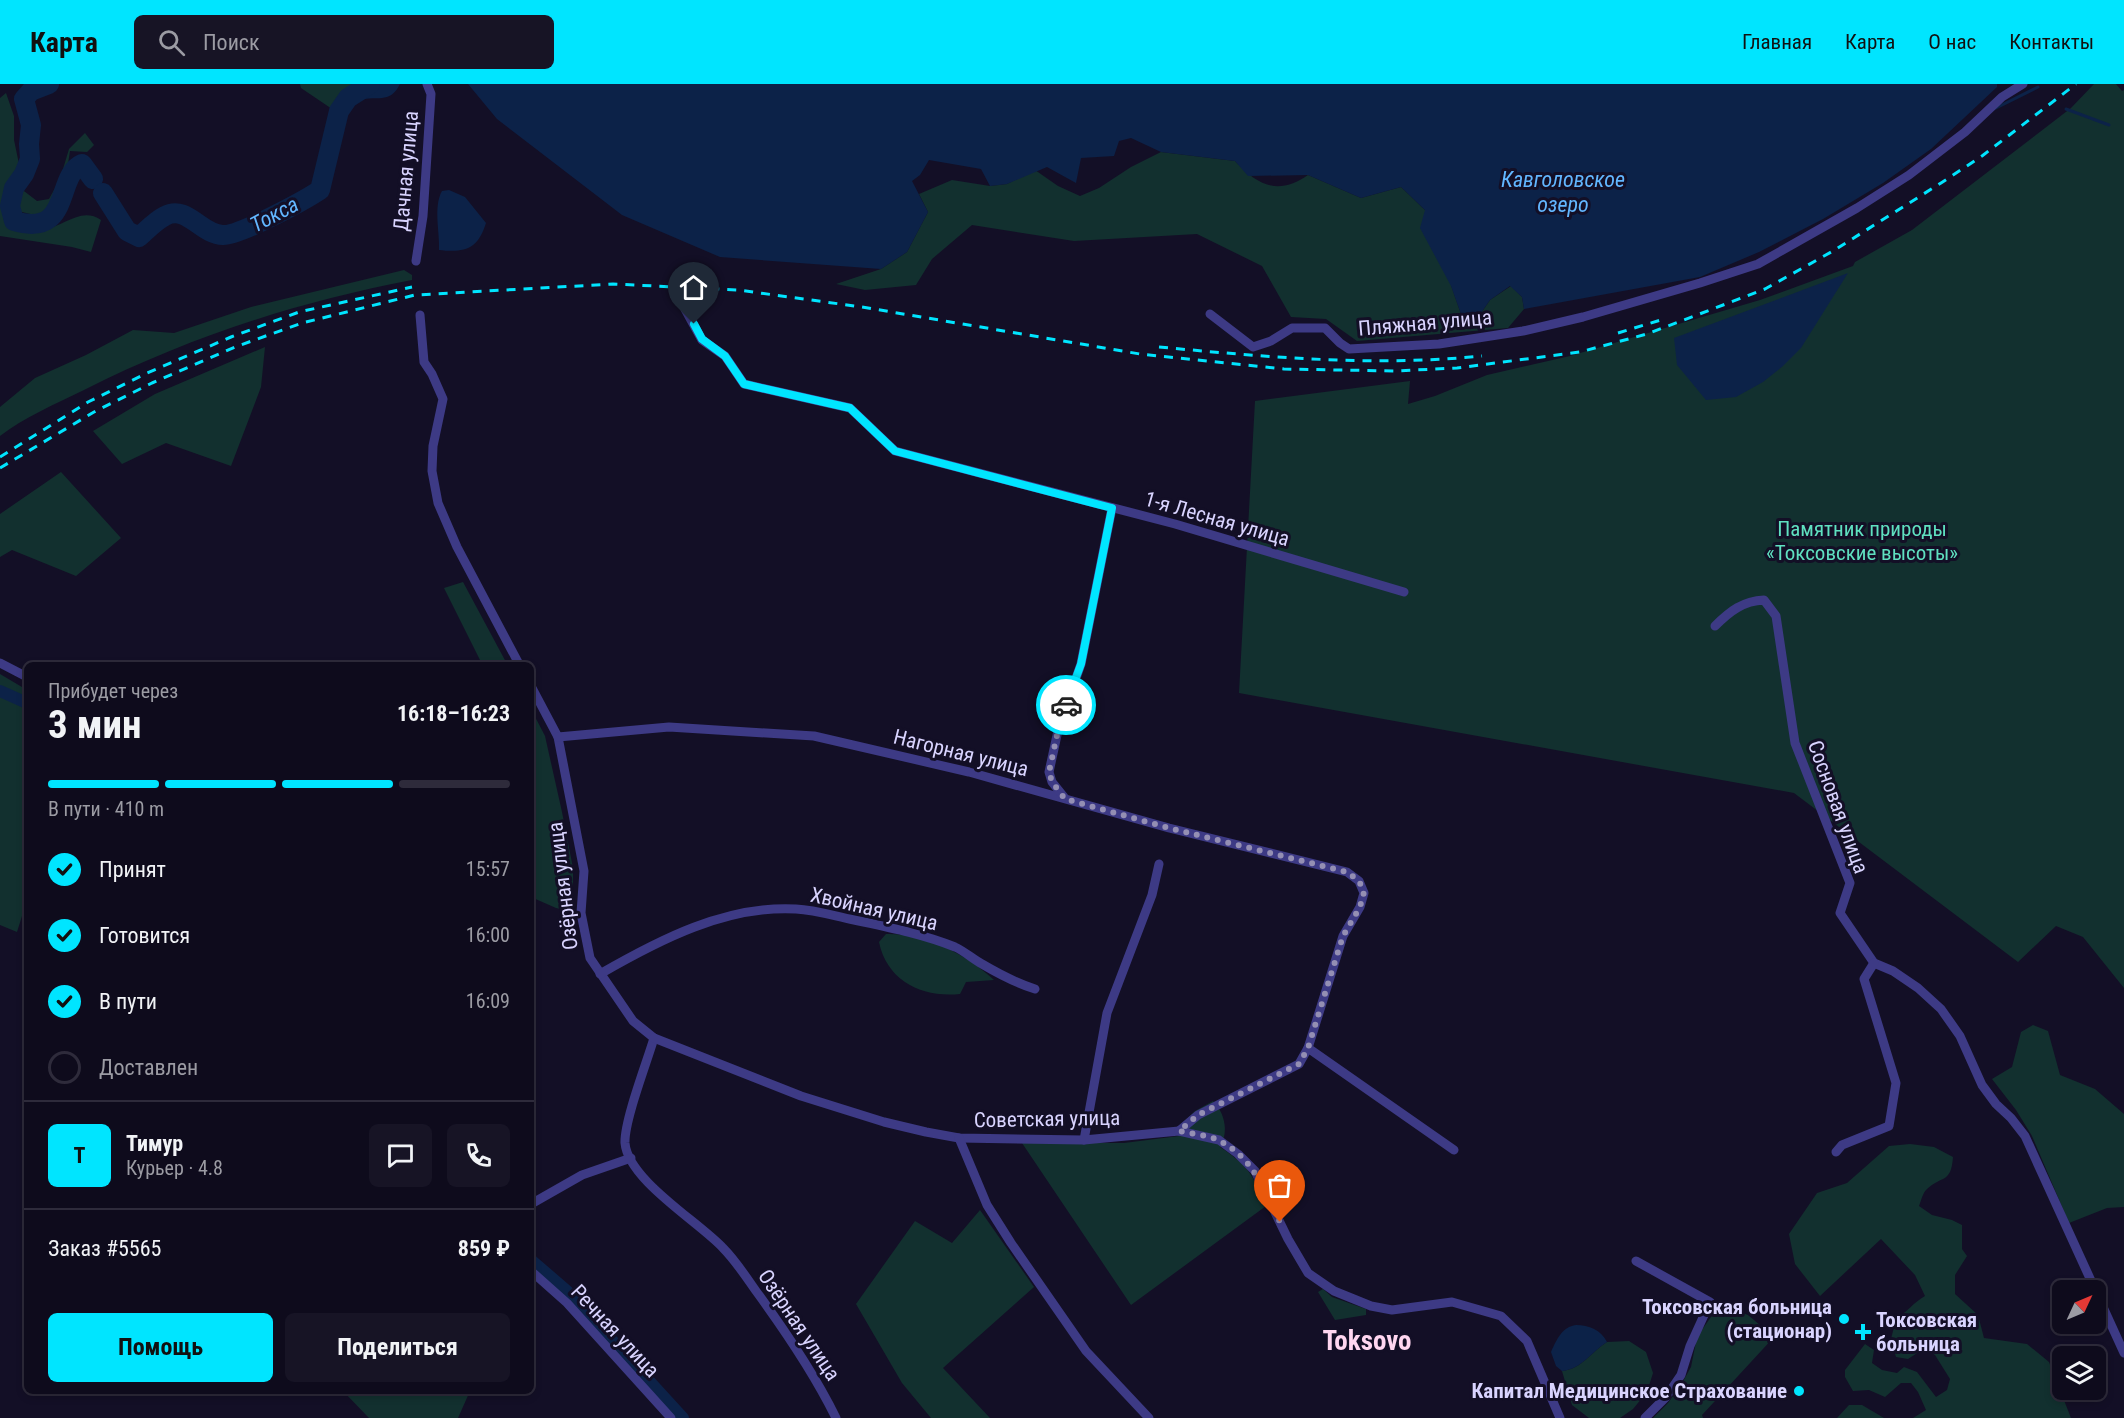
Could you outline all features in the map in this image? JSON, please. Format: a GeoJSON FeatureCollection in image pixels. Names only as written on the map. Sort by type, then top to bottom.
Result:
{"type":"FeatureCollection","features":[{"type":"Feature","properties":{"kind":"street","name":"Дачная улица"},"geometry":{"type":"LineString","coordinates":[[416,261],[423,216],[431,94],[427,84]]}},
{"type":"Feature","properties":{"kind":"street","name":"Пляжная улица"},"geometry":{"type":"LineString","coordinates":[[1209,314],[1253,347],[1271,341],[1292,328],[1325,328],[1349,349],[1439,344],[1523,331],[1593,314],[1758,264],[1857,208],[1909,175],[1965,132],[2002,97],[2023,84]]}},
{"type":"Feature","properties":{"kind":"street","name":"1-я Лесная улица"},"geometry":{"type":"LineString","coordinates":[[686,309],[702,339],[725,356],[744,384],[850,408],[895,451],[1112,508],[1404,592]]}},
{"type":"Feature","properties":{"kind":"street"},"geometry":{"type":"LineString","coordinates":[[420,315],[424,362],[443,399],[433,446],[432,471],[438,504],[457,547],[518,662]]}},
{"type":"Feature","properties":{"kind":"street"},"geometry":{"type":"LineString","coordinates":[[1065,799],[1052,782],[1049,772],[1059,726],[1081,664],[1112,508]]}},
{"type":"Feature","properties":{"kind":"street","name":"Сосновая улица"},"geometry":{"type":"LineString","coordinates":[[1715,626],[1732,610],[1751,601],[1764,600],[1776,616],[1795,743],[1850,883],[1840,913],[1874,963],[1893,971],[1918,988],[1941,1009],[1960,1036],[1982,1085],[2025,1136],[2124,1353]]}},
{"type":"Feature","properties":{"kind":"street"},"geometry":{"type":"LineString","coordinates":[[0,663],[24,675]]}},
{"type":"Feature","properties":{"kind":"street","name":"Озёрная улица"},"geometry":{"type":"LineString","coordinates":[[534,692],[558,737],[584,871],[581,913],[590,958],[633,1021],[654,1038],[629,1119],[625,1144],[640,1175],[724,1248],[788,1335],[822,1389],[836,1418]]}},
{"type":"Feature","properties":{"kind":"street","name":"Нагорная улица"},"geometry":{"type":"LineString","coordinates":[[558,737],[669,727],[814,736],[969,772],[1169,828],[1347,872],[1359,881],[1364,892],[1360,907],[1343,936],[1308,1048]]}},
{"type":"Feature","properties":{"kind":"street"},"geometry":{"type":"LineString","coordinates":[[1084,1140],[1107,1013],[1152,896],[1160,864]]}},
{"type":"Feature","properties":{"kind":"street","name":"Хвойная улица"},"geometry":{"type":"LineString","coordinates":[[600,974],[643,949],[723,917],[777,909],[795,909],[823,912],[884,926],[956,948],[1005,978],[1035,989]]}},
{"type":"Feature","properties":{"kind":"street"},"geometry":{"type":"LineString","coordinates":[[1836,1152],[1842,1145],[1889,1126],[1896,1083],[1864,979],[1874,963]]}},
{"type":"Feature","properties":{"kind":"street","name":"Советская улица"},"geometry":{"type":"LineString","coordinates":[[654,1038],[801,1096],[885,1122],[959,1138],[1084,1140],[1179,1131],[1219,1140],[1255,1171],[1288,1239],[1308,1273],[1334,1291],[1371,1306],[1392,1310],[1452,1302],[1501,1316],[1527,1341],[1560,1418]]}},
{"type":"Feature","properties":{"kind":"street"},"geometry":{"type":"LineString","coordinates":[[1179,1131],[1198,1115],[1299,1064],[1308,1048],[1454,1150]]}},
{"type":"Feature","properties":{"kind":"street"},"geometry":{"type":"LineString","coordinates":[[959,1138],[987,1205],[1011,1243],[1086,1351],[1149,1418]]}},
{"type":"Feature","properties":{"kind":"street"},"geometry":{"type":"LineString","coordinates":[[534,1202],[582,1175],[631,1158]]}},
{"type":"Feature","properties":{"kind":"street"},"geometry":{"type":"LineString","coordinates":[[1636,1261],[1710,1302],[1690,1346],[1681,1375],[1666,1397],[1645,1418]]}},
{"type":"Feature","properties":{"kind":"street","name":"Речная улица"},"geometry":{"type":"LineString","coordinates":[[534,1274],[567,1303],[671,1418]]}},
{"type":"Feature","properties":{"kind":"green space"},"geometry":{"type":"Polygon","coordinates":[[[300,84],[352,84],[345,90],[348,98],[339,111],[335,111],[301,88],[300,84]]]}},
{"type":"Feature","properties":{"kind":"green space","name":"Памятник природы «Токсовские высоты»"},"geometry":{"type":"Polygon","coordinates":[[[2094,84],[2116,84],[2122,91],[2124,90],[2124,988],[2083,937],[2056,926],[2018,962],[1794,793],[1239,693],[1255,401],[1410,381],[1408,404],[1487,375],[1570,356],[1760,300],[1853,266],[1855,262],[1912,230],[2071,108],[2094,84]]]}},
{"type":"Feature","properties":{"kind":"green space"},"geometry":{"type":"Polygon","coordinates":[[[6,93],[14,116],[14,140],[19,164],[10,185],[7,206],[11,223],[44,229],[79,216],[94,216],[101,220],[91,252],[0,236],[0,98],[6,93]]]}},
{"type":"Feature","properties":{"kind":"green space"},"geometry":{"type":"Polygon","coordinates":[[[85,133],[94,145],[87,152],[70,151],[67,170],[55,204],[44,213],[34,215],[18,211],[14,203],[20,188],[37,201],[49,199],[60,179],[69,149],[85,133]]]}},
{"type":"Feature","properties":{"kind":"green space"},"geometry":{"type":"Polygon","coordinates":[[[1161,152],[1235,161],[1251,176],[1268,185],[1287,185],[1308,175],[1361,198],[1401,187],[1425,210],[1461,314],[1476,320],[1490,300],[1511,286],[1522,297],[1524,309],[1508,328],[1357,341],[1326,319],[1291,317],[1262,266],[1197,234],[1074,241],[972,225],[932,259],[916,285],[865,290],[836,284],[881,269],[907,252],[928,212],[919,194],[952,180],[990,186],[1007,184],[1035,170],[1058,186],[1080,196],[1099,188],[1131,167],[1161,152]]]}},
{"type":"Feature","properties":{"kind":"green space"},"geometry":{"type":"Polygon","coordinates":[[[404,270],[412,275],[412,280],[285,310],[163,354],[40,411],[0,436],[0,407],[35,378],[133,330],[174,333],[251,307],[404,270]]]}},
{"type":"Feature","properties":{"kind":"green space"},"geometry":{"type":"Polygon","coordinates":[[[265,347],[261,387],[231,466],[166,443],[122,464],[93,431],[155,394],[265,347]]]}},
{"type":"Feature","properties":{"kind":"green space"},"geometry":{"type":"Polygon","coordinates":[[[61,472],[121,538],[76,576],[12,550],[0,557],[0,514],[61,472]]]}},
{"type":"Feature","properties":{"kind":"green space"},"geometry":{"type":"Polygon","coordinates":[[[463,582],[506,662],[481,662],[444,588],[463,582]]]}},
{"type":"Feature","properties":{"kind":"green space"},"geometry":{"type":"Polygon","coordinates":[[[0,674],[24,688],[24,910],[17,932],[0,925],[0,674]]]}},
{"type":"Feature","properties":{"kind":"green space"},"geometry":{"type":"Polygon","coordinates":[[[534,715],[545,736],[573,868],[573,898],[570,911],[556,908],[534,898],[534,715]]]}},
{"type":"Feature","properties":{"kind":"green space"},"geometry":{"type":"Polygon","coordinates":[[[886,934],[930,941],[958,954],[994,980],[966,982],[960,994],[946,995],[920,990],[898,977],[883,956],[879,942],[886,934]]]}},
{"type":"Feature","properties":{"kind":"green space"},"geometry":{"type":"Polygon","coordinates":[[[2033,1025],[2048,1031],[2060,1075],[2095,1089],[2124,1114],[2124,1207],[2107,1208],[2069,1223],[2032,1136],[2016,1110],[1992,1079],[2012,1067],[2021,1032],[2033,1025]]]}},
{"type":"Feature","properties":{"kind":"green space"},"geometry":{"type":"Polygon","coordinates":[[[1213,1101],[1223,1117],[1225,1129],[1220,1147],[1238,1160],[1249,1172],[1266,1206],[1131,1305],[1022,1143],[1124,1143],[1179,1136],[1177,1128],[1195,1111],[1213,1101]]]}},
{"type":"Feature","properties":{"kind":"green space"},"geometry":{"type":"Polygon","coordinates":[[[1910,1144],[1934,1147],[1953,1157],[1948,1175],[1926,1190],[1919,1206],[1932,1215],[1962,1225],[1962,1249],[1967,1256],[1955,1275],[1955,1294],[1978,1315],[1984,1338],[2027,1344],[2049,1362],[2052,1370],[2052,1400],[2064,1400],[2071,1418],[1913,1418],[1926,1410],[1911,1383],[1901,1383],[1885,1397],[1869,1390],[1853,1391],[1845,1377],[1845,1370],[1865,1344],[1874,1350],[1872,1363],[1882,1370],[1897,1373],[1904,1367],[1917,1372],[1936,1397],[1947,1390],[1950,1379],[1935,1355],[1925,1348],[1908,1359],[1896,1357],[1891,1339],[1896,1319],[1925,1296],[1915,1275],[1881,1239],[1820,1296],[1795,1264],[1789,1234],[1817,1193],[1847,1183],[1889,1146],[1910,1144]]]}},
{"type":"Feature","properties":{"kind":"green space"},"geometry":{"type":"Polygon","coordinates":[[[980,1210],[1034,1287],[943,1368],[990,1418],[931,1418],[902,1383],[856,1304],[915,1221],[952,1243],[980,1210]]]}},
{"type":"Feature","properties":{"kind":"green space"},"geometry":{"type":"Polygon","coordinates":[[[1323,1289],[1332,1297],[1366,1309],[1366,1315],[1335,1320],[1318,1292],[1323,1289]]]}},
{"type":"Feature","properties":{"kind":"green space"},"geometry":{"type":"Polygon","coordinates":[[[1720,1304],[1748,1315],[1774,1337],[1702,1415],[1703,1418],[1653,1418],[1681,1385],[1691,1367],[1697,1337],[1720,1304]]]}},
{"type":"Feature","properties":{"kind":"green space"},"geometry":{"type":"Polygon","coordinates":[[[1629,1341],[1646,1352],[1653,1373],[1647,1392],[1633,1409],[1620,1418],[1589,1418],[1572,1405],[1562,1371],[1581,1364],[1607,1342],[1629,1341]]]}},
{"type":"Feature","properties":{"kind":"green space"},"geometry":{"type":"Polygon","coordinates":[[[346,1394],[469,1394],[458,1418],[369,1418],[346,1394]]]}},
{"type":"Feature","properties":{"kind":"green space"},"geometry":{"type":"Polygon","coordinates":[[[1849,1405],[1862,1405],[1884,1418],[1837,1418],[1849,1405]]]}},
{"type":"Feature","properties":{"kind":"water"},"geometry":{"type":"Polygon","coordinates":[[[352,84],[400,84],[392,95],[361,100],[339,111],[348,98],[345,90],[352,84]]]}},
{"type":"Feature","properties":{"kind":"water","name":"Кавголовское озеро"},"geometry":{"type":"Polygon","coordinates":[[[468,84],[1997,84],[1997,87],[1931,149],[1883,183],[1823,219],[1759,252],[1700,277],[1524,309],[1522,297],[1510,286],[1490,300],[1476,320],[1461,314],[1451,286],[1420,228],[1425,210],[1401,187],[1361,198],[1308,175],[1248,176],[1235,161],[1161,152],[1131,138],[1119,141],[1114,156],[1081,158],[1076,183],[1047,167],[1007,184],[990,186],[981,169],[929,160],[920,175],[912,181],[928,212],[907,252],[881,269],[720,257],[622,215],[497,119],[468,84]]]}},
{"type":"Feature","properties":{"kind":"water"},"geometry":{"type":"Polygon","coordinates":[[[449,190],[465,197],[486,223],[479,239],[463,250],[439,250],[439,197],[442,191],[449,190]]]}},
{"type":"Feature","properties":{"kind":"water"},"geometry":{"type":"Polygon","coordinates":[[[1848,273],[1801,348],[1763,382],[1736,397],[1706,400],[1677,365],[1674,338],[1848,273]]]}},
{"type":"Feature","properties":{"kind":"water"},"geometry":{"type":"Polygon","coordinates":[[[1576,1325],[1594,1329],[1607,1342],[1581,1364],[1562,1371],[1556,1366],[1551,1352],[1564,1331],[1576,1325]]]}},
{"type":"Feature","properties":{"kind":"waterway","name":"Токса"},"geometry":{"type":"LineString","coordinates":[[49,84],[31,91],[24,99],[31,125],[30,159],[24,174],[14,188],[10,206],[14,221],[32,224],[45,221],[54,214],[68,180],[82,164],[93,179]]}},
{"type":"Feature","properties":{"kind":"waterway","name":"Токса"},"geometry":{"type":"LineString","coordinates":[[103,193],[127,231],[139,237],[158,220],[173,213],[187,217],[215,234],[231,234],[243,230],[320,190],[339,111],[348,98],[370,84]]}},
{"type":"Feature","properties":{"kind":"waterway"},"geometry":{"type":"LineString","coordinates":[[1996,108],[2038,87]]}},
{"type":"Feature","properties":{"kind":"waterway"},"geometry":{"type":"LineString","coordinates":[[2066,109],[2109,125]]}},
{"type":"Feature","properties":{"kind":"waterway"},"geometry":{"type":"LineString","coordinates":[[0,691],[24,702]]}},
{"type":"Feature","properties":{"kind":"waterway"},"geometry":{"type":"LineString","coordinates":[[534,1263],[567,1291],[683,1418]]}},
{"type":"Feature","properties":{"kind":"railway"},"geometry":{"type":"LineString","coordinates":[[0,468],[94,412],[152,383],[235,347],[302,323],[415,295],[613,284],[738,290],[862,307],[1140,354],[1284,369],[1394,371],[1457,368],[1580,352],[1647,334],[1765,289],[1833,251],[1982,156],[2076,84]]}},
{"type":"Feature","properties":{"kind":"railway"},"geometry":{"type":"LineString","coordinates":[[0,457],[88,402],[147,373],[231,337],[299,312],[412,287]]}},
{"type":"Feature","properties":{"kind":"railway"},"geometry":{"type":"LineString","coordinates":[[1618,333],[1664,319]]}},
{"type":"Feature","properties":{"kind":"railway"},"geometry":{"type":"LineString","coordinates":[[1159,347],[1361,361],[1482,356]]}},
{"type":"Feature","properties":{"kind":"way so far"},"geometry":{"type":"LineString","coordinates":[[1066,705],[1049,772],[1052,782],[1065,799],[1169,828],[1347,872],[1359,881],[1364,892],[1360,907],[1343,936],[1308,1048],[1299,1064],[1198,1115],[1179,1131],[1219,1140],[1238,1154],[1255,1171],[1280,1222]]}},
{"type":"Feature","properties":{"kind":"place","name":"Токсовская больница (стационар)"},"geometry":{"type":"Point","coordinates":[1844,1319]}},
{"type":"Feature","properties":{"kind":"place","name":"Токсовская больница"},"geometry":{"type":"Point","coordinates":[1863,1332]}},
{"type":"Feature","properties":{"kind":"place","name":"Капитал Медицинское Страхование"},"geometry":{"type":"Point","coordinates":[1799,1391]}},
{"type":"Feature","properties":{"kind":"district","name":"Toksovo"},"geometry":{"type":"Point","coordinates":[1367,1341]}},
{"type":"Feature","properties":{"kind":"route"},"geometry":{"type":"LineString","coordinates":[[694,324],[702,339],[725,356],[744,384],[850,408],[895,451],[1112,508],[1081,664],[1066,705]]}}]}
